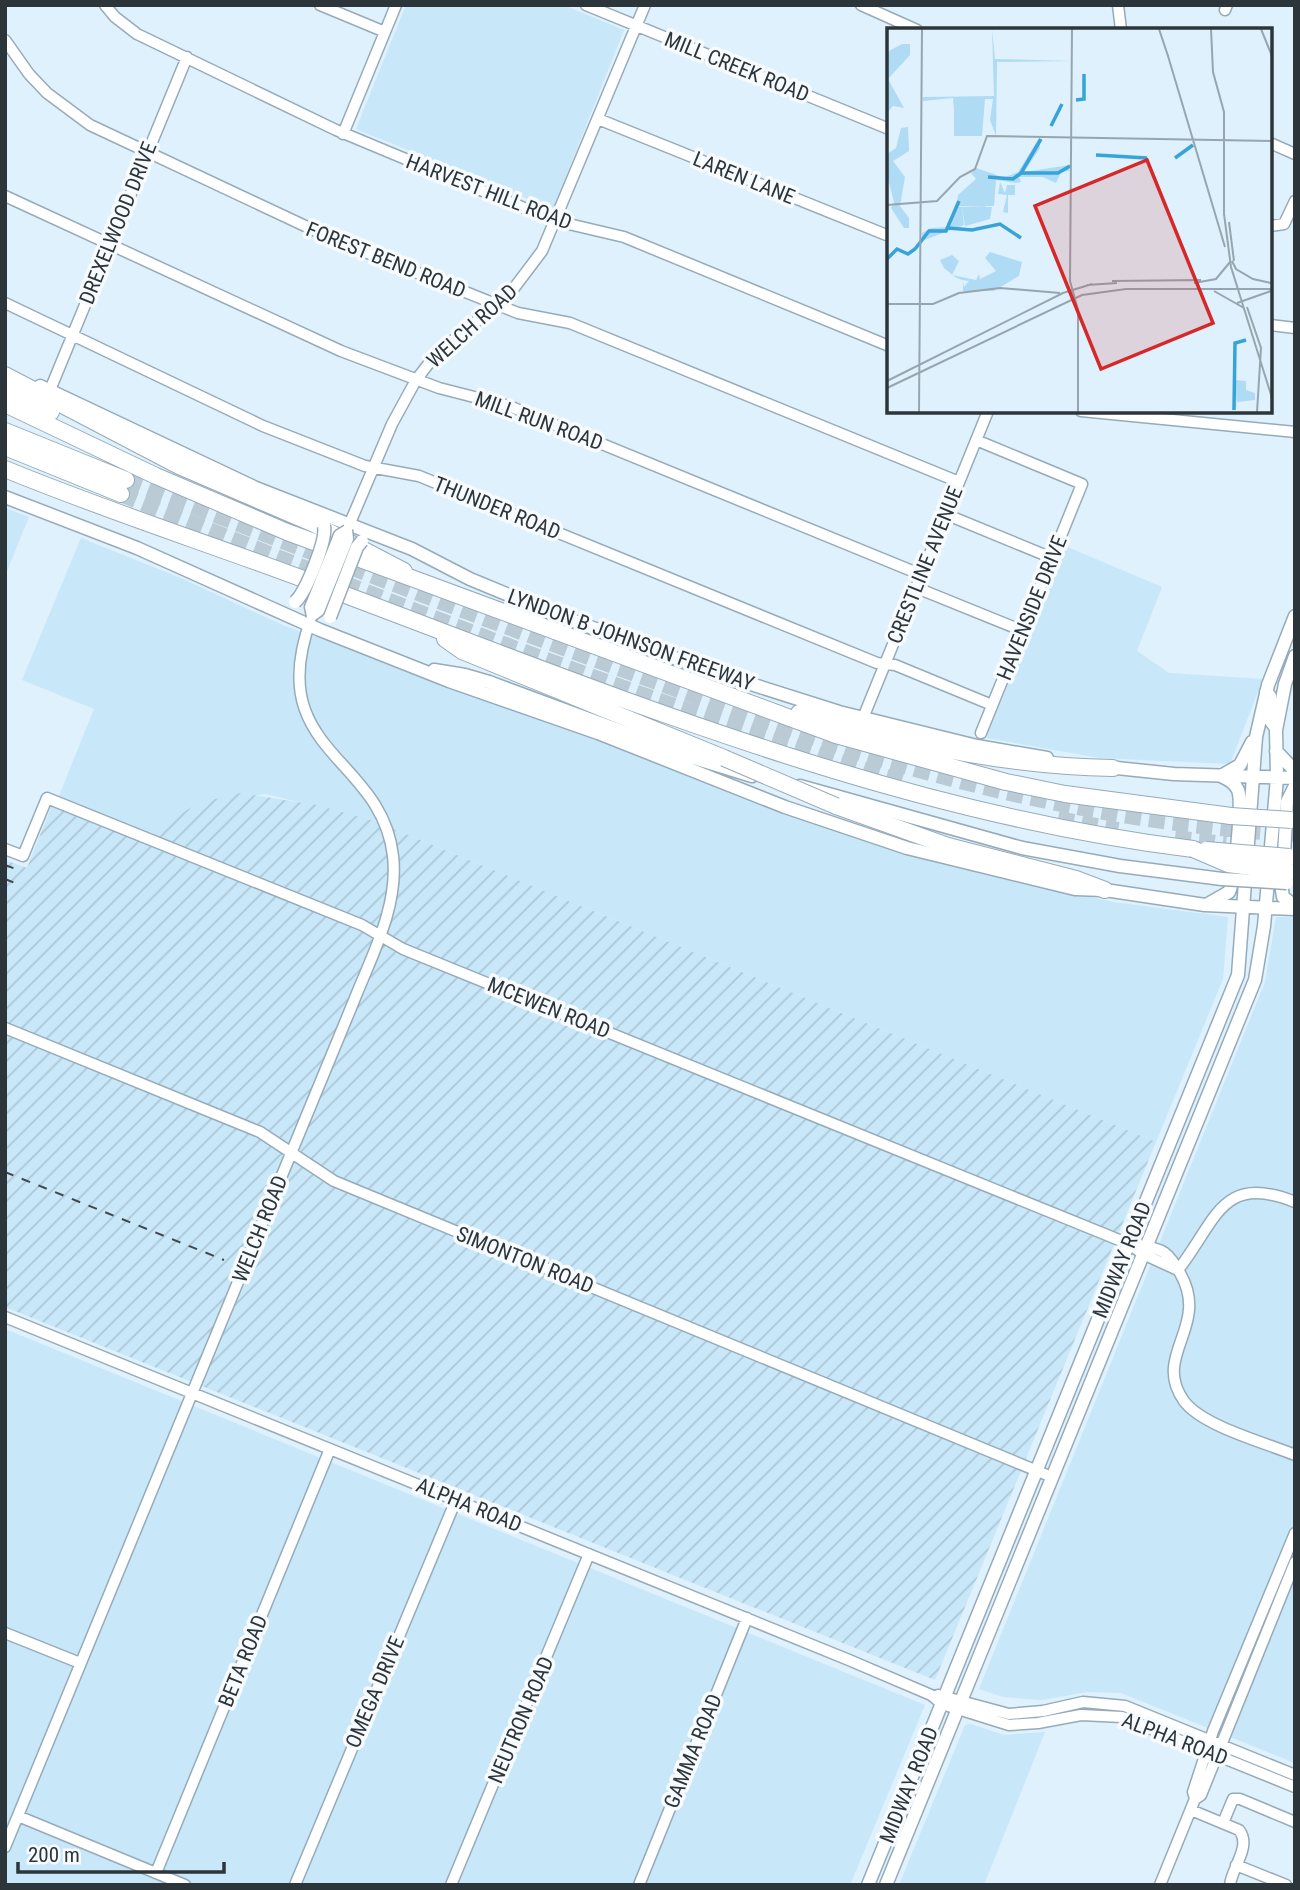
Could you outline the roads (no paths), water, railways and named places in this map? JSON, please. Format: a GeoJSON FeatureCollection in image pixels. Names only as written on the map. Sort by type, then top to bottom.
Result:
{"type":"FeatureCollection","features":[{"type":"Feature","properties":{"kind":"highway"},"geometry":{"type":"LineString","coordinates":[[5,373],[179,466],[386,559],[427,586]]}},
{"type":"Feature","properties":{"kind":"highway"},"geometry":{"type":"LineString","coordinates":[[5,391],[130,452],[156,476]]}},
{"type":"Feature","properties":{"kind":"highway","name":"LYNDON B JOHNSON FREEWAY"},"geometry":{"type":"LineString","coordinates":[[5,404],[156,476],[287,532],[427,586],[880,749],[1006,782],[1194,812],[1293,820]]}},
{"type":"Feature","properties":{"kind":"highway"},"geometry":{"type":"LineString","coordinates":[[5,431],[123,487],[5,447]]}},
{"type":"Feature","properties":{"kind":"highway"},"geometry":{"type":"LineString","coordinates":[[11,472],[429,627],[790,756],[909,794],[1077,832],[1193,849],[1292,871]]}},
{"type":"Feature","properties":{"kind":"highway"},"geometry":{"type":"LineString","coordinates":[[429,627],[462,651],[836,806],[948,846],[1076,879],[1105,890]]}},
{"type":"Feature","properties":{"kind":"highway"},"geometry":{"type":"LineString","coordinates":[[775,713],[803,713],[904,740],[1003,760],[1052,767],[1113,768]]}},
{"type":"Feature","properties":{"kind":"main road","name":"LYNDON B JOHNSON FREEWAY"},"geometry":{"type":"LineString","coordinates":[[5,373],[50,390],[256,488],[349,527],[393,541],[470,579],[544,610],[710,671],[863,718],[977,746],[1113,768],[1295,778]]}},
{"type":"Feature","properties":{"kind":"main road"},"geometry":{"type":"LineString","coordinates":[[5,497],[137,548],[258,603],[310,621],[345,640],[597,733],[785,807],[907,848],[1075,889],[1105,890],[1205,905],[1265,909],[1295,907]]}},
{"type":"Feature","properties":{"kind":"main road"},"geometry":{"type":"LineString","coordinates":[[258,603],[275,605],[295,602],[302,593],[324,539],[324,526],[318,513]]}},
{"type":"Feature","properties":{"kind":"main road"},"geometry":{"type":"LineString","coordinates":[[345,640],[334,629],[330,617],[357,547],[362,541],[379,537],[393,541]]}},
{"type":"Feature","properties":{"kind":"main road","name":"MIDWAY ROAD"},"geometry":{"type":"LineString","coordinates":[[868,1885],[1238,975],[1257,731],[1266,692],[1295,616]]}},
{"type":"Feature","properties":{"kind":"main road","name":"MIDWAY ROAD"},"geometry":{"type":"LineString","coordinates":[[886,1885],[1255,981],[1265,909],[1277,778],[1276,730],[1285,684],[1295,656]]}},
{"type":"Feature","properties":{"kind":"main road"},"geometry":{"type":"LineString","coordinates":[[424,670],[466,674],[720,768],[820,790],[989,840],[1120,866],[1222,878],[1292,871]]}},
{"type":"Feature","properties":{"kind":"main road"},"geometry":{"type":"LineString","coordinates":[[1266,692],[1270,696],[1270,720],[1276,730]]}},
{"type":"Feature","properties":{"kind":"main road"},"geometry":{"type":"LineString","coordinates":[[1205,905],[1229,892],[1234,876],[1239,798],[1234,784],[1221,776],[1244,760],[1257,731]]}},
{"type":"Feature","properties":{"kind":"main road"},"geometry":{"type":"LineString","coordinates":[[1276,751],[1295,771]]}},
{"type":"Feature","properties":{"kind":"main road"},"geometry":{"type":"LineString","coordinates":[[1295,786],[1287,802],[1282,890],[1283,897],[1295,907]]}},
{"type":"Feature","properties":{"kind":"main road"},"geometry":{"type":"LineString","coordinates":[[1220,1019],[1236,1026]]}},
{"type":"Feature","properties":{"kind":"main road"},"geometry":{"type":"LineString","coordinates":[[1174,1133],[1190,1139]]}},
{"type":"Feature","properties":{"kind":"main road"},"geometry":{"type":"LineString","coordinates":[[877,1863],[893,1869]]}},
{"type":"Feature","properties":{"kind":"street","name":"HARVEST HILL ROAD"},"geometry":{"type":"LineString","coordinates":[[105,5],[125,26],[343,134],[556,221],[624,237],[887,345]]}},
{"type":"Feature","properties":{"kind":"street"},"geometry":{"type":"LineString","coordinates":[[320,5],[385,32]]}},
{"type":"Feature","properties":{"kind":"street"},"geometry":{"type":"LineString","coordinates":[[343,134],[396,5]]}},
{"type":"Feature","properties":{"kind":"street","name":"MILL CREEK ROAD"},"geometry":{"type":"LineString","coordinates":[[586,5],[887,128]]}},
{"type":"Feature","properties":{"kind":"street","name":"WELCH ROAD"},"geometry":{"type":"LineString","coordinates":[[5,1847],[380,935],[393,890],[391,842],[374,806],[317,734],[303,707],[299,663],[310,621],[319,611],[373,467],[398,411],[416,380],[436,354],[497,306],[533,265],[556,221],[645,5]]}},
{"type":"Feature","properties":{"kind":"street"},"geometry":{"type":"LineString","coordinates":[[861,5],[913,28]]}},
{"type":"Feature","properties":{"kind":"street"},"geometry":{"type":"LineString","coordinates":[[1118,5],[1121,28]]}},
{"type":"Feature","properties":{"kind":"street","name":"FOREST BEND ROAD"},"geometry":{"type":"LineString","coordinates":[[5,40],[29,74],[59,104],[90,124],[315,232],[497,306],[529,316],[570,323],[959,482]]}},
{"type":"Feature","properties":{"kind":"street","name":"DREXELWOOD DRIVE"},"geometry":{"type":"LineString","coordinates":[[50,390],[187,57]]}},
{"type":"Feature","properties":{"kind":"street","name":"LAREN LANE"},"geometry":{"type":"LineString","coordinates":[[598,119],[887,235]]}},
{"type":"Feature","properties":{"kind":"street"},"geometry":{"type":"LineString","coordinates":[[1272,144],[1295,154]]}},
{"type":"Feature","properties":{"kind":"street","name":"MILL RUN ROAD"},"geometry":{"type":"LineString","coordinates":[[5,196],[255,313],[416,380],[509,406],[922,575]]}},
{"type":"Feature","properties":{"kind":"street"},"geometry":{"type":"LineString","coordinates":[[1272,226],[1284,224],[1295,201]]}},
{"type":"Feature","properties":{"kind":"street","name":"THUNDER ROAD"},"geometry":{"type":"LineString","coordinates":[[5,303],[263,426],[373,467],[419,476],[992,705]]}},
{"type":"Feature","properties":{"kind":"street"},"geometry":{"type":"LineString","coordinates":[[1272,325],[1295,328]]}},
{"type":"Feature","properties":{"kind":"street","name":"CRESTLINE AVENUE"},"geometry":{"type":"LineString","coordinates":[[863,718],[987,413]]}},
{"type":"Feature","properties":{"kind":"street"},"geometry":{"type":"LineString","coordinates":[[1101,413],[1295,432]]}},
{"type":"Feature","properties":{"kind":"street","name":"HAVENSIDE DRIVE"},"geometry":{"type":"LineString","coordinates":[[976,440],[1082,484],[981,733]]}},
{"type":"Feature","properties":{"kind":"street"},"geometry":{"type":"LineString","coordinates":[[945,514],[1052,558]]}},
{"type":"Feature","properties":{"kind":"street"},"geometry":{"type":"LineString","coordinates":[[917,588],[1023,631]]}},
{"type":"Feature","properties":{"kind":"street","name":"MCEWEN ROAD"},"geometry":{"type":"LineString","coordinates":[[5,849],[23,856],[47,798],[380,935],[403,949],[1144,1250],[1178,1270]]}},
{"type":"Feature","properties":{"kind":"street","name":"SIMONTON ROAD"},"geometry":{"type":"LineString","coordinates":[[5,1028],[243,1124],[272,1139],[334,1181],[1052,1477]]}},
{"type":"Feature","properties":{"kind":"street"},"geometry":{"type":"LineString","coordinates":[[1295,1202],[1257,1191],[1233,1197],[1220,1207],[1197,1247],[1178,1270],[1189,1293],[1191,1308],[1174,1365],[1174,1377],[1185,1402],[1207,1419],[1295,1455]]}},
{"type":"Feature","properties":{"kind":"street","name":"ALPHA ROAD"},"geometry":{"type":"LineString","coordinates":[[5,1317],[1009,1725],[1123,1711],[1295,1787]]}},
{"type":"Feature","properties":{"kind":"street","name":"BETA ROAD"},"geometry":{"type":"LineString","coordinates":[[156,1873],[330,1448]]}},
{"type":"Feature","properties":{"kind":"street","name":"OMEGA DRIVE"},"geometry":{"type":"LineString","coordinates":[[295,1885],[456,1500]]}},
{"type":"Feature","properties":{"kind":"street"},"geometry":{"type":"LineString","coordinates":[[1160,1885],[1193,1804],[1193,1792],[1214,1749],[1267,1614],[1291,1561],[1295,1533]]}},
{"type":"Feature","properties":{"kind":"street","name":"NEUTRON ROAD"},"geometry":{"type":"LineString","coordinates":[[451,1885],[589,1554]]}},
{"type":"Feature","properties":{"kind":"street","name":"GAMMA ROAD"},"geometry":{"type":"LineString","coordinates":[[639,1885],[747,1618]]}},
{"type":"Feature","properties":{"kind":"street"},"geometry":{"type":"LineString","coordinates":[[5,1633],[80,1663]]}},
{"type":"Feature","properties":{"kind":"street","name":"ALPHA ROAD"},"geometry":{"type":"LineString","coordinates":[[1214,1749],[1295,1775]]}},
{"type":"Feature","properties":{"kind":"street"},"geometry":{"type":"LineString","coordinates":[[1223,1823],[1233,1800],[1240,1799],[1295,1822]]}},
{"type":"Feature","properties":{"kind":"street"},"geometry":{"type":"LineString","coordinates":[[1193,1804],[1239,1830],[1244,1836],[1244,1846],[1230,1885]]}},
{"type":"Feature","properties":{"kind":"street"},"geometry":{"type":"LineString","coordinates":[[18,1816],[185,1885]]}},
{"type":"Feature","properties":{"kind":"street"},"geometry":{"type":"LineString","coordinates":[[1236,1865],[1286,1885]]}},
{"type":"Feature","properties":{"kind":"tunnel"},"geometry":{"type":"LineString","coordinates":[[126,480],[564,648],[845,748],[965,782],[1105,812],[1200,826],[1295,834]]}},
{"type":"Feature","properties":{"kind":"tunnel"},"geometry":{"type":"LineString","coordinates":[[121,494],[314,572],[509,646],[705,717],[903,782]]}},
{"type":"Feature","properties":{"kind":"tunnel"},"geometry":{"type":"LineString","coordinates":[[1058,819],[1118,830]]}},
{"type":"Feature","properties":{"kind":"tunnel"},"geometry":{"type":"LineString","coordinates":[[1175,838],[1226,844]]}},
{"type":"Feature","properties":{"kind":"railway"},"geometry":{"type":"LineString","coordinates":[[5,865],[16,869]]}},
{"type":"Feature","properties":{"kind":"railway"},"geometry":{"type":"LineString","coordinates":[[5,879],[20,885]]}},
{"type":"Feature","properties":{"kind":"railway"},"geometry":{"type":"LineString","coordinates":[[5,1172],[224,1260]]}}]}
